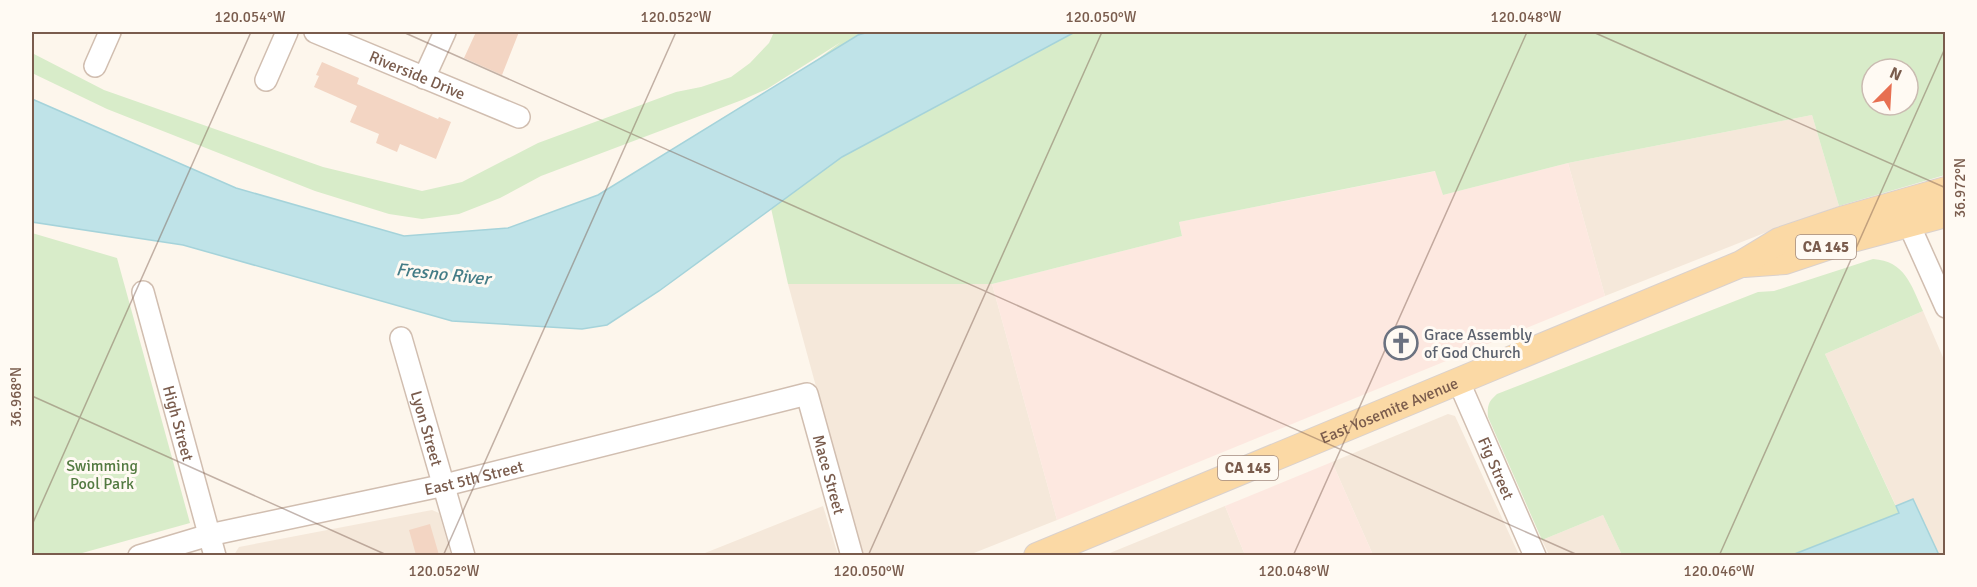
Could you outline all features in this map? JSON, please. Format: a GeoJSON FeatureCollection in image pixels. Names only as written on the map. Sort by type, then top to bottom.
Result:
{"type":"FeatureCollection","features":[{"type":"Feature","properties":{"kind":"main road","name":"East Yosemite Avenue"},"geometry":{"type":"LineString","coordinates":[[1037,555],[1741,264],[1785,261],[1845,241],[1905,214],[1946,190]]}},
{"type":"Feature","properties":{"kind":"main road","name":"East Yosemite Avenue"},"geometry":{"type":"LineString","coordinates":[[1905,214],[1946,214]]}},
{"type":"Feature","properties":{"kind":"street"},"geometry":{"type":"LineString","coordinates":[[95,66],[110,32]]}},
{"type":"Feature","properties":{"kind":"street"},"geometry":{"type":"LineString","coordinates":[[266,80],[287,32]]}},
{"type":"Feature","properties":{"kind":"street","name":"Riverside Drive"},"geometry":{"type":"LineString","coordinates":[[315,32],[519,117]]}},
{"type":"Feature","properties":{"kind":"street"},"geometry":{"type":"LineString","coordinates":[[424,78],[444,32]]}},
{"type":"Feature","properties":{"kind":"street"},"geometry":{"type":"LineString","coordinates":[[1905,214],[1946,307]]}},
{"type":"Feature","properties":{"kind":"street","name":"High Street"},"geometry":{"type":"LineString","coordinates":[[143,292],[212,545]]}},
{"type":"Feature","properties":{"kind":"street","name":"Lyon Street"},"geometry":{"type":"LineString","coordinates":[[401,338],[464,555]]}},
{"type":"Feature","properties":{"kind":"street","name":"Fig Street"},"geometry":{"type":"LineString","coordinates":[[1458,380],[1535,555]]}},
{"type":"Feature","properties":{"kind":"street","name":"East 5th Street"},"geometry":{"type":"LineString","coordinates":[[139,555],[212,545],[807,394]]}},
{"type":"Feature","properties":{"kind":"street","name":"Mace Street"},"geometry":{"type":"LineString","coordinates":[[807,394],[852,555]]}},
{"type":"Feature","properties":{"kind":"shaded area"},"geometry":{"type":"Polygon","coordinates":[[[1812,115],[1839,206],[1605,296],[1568,163],[1812,115]]]}},
{"type":"Feature","properties":{"kind":"shaded area"},"geometry":{"type":"Polygon","coordinates":[[[1568,163],[1605,296],[1057,520],[992,284],[1182,236],[1179,222],[1436,171],[1443,195],[1568,163]]]}},
{"type":"Feature","properties":{"kind":"shaded area"},"geometry":{"type":"Polygon","coordinates":[[[788,284],[992,284],[1057,520],[969,555],[862,555],[788,284]]]}},
{"type":"Feature","properties":{"kind":"shaded area"},"geometry":{"type":"Polygon","coordinates":[[[1923,311],[1945,362],[1945,555],[1939,555],[1913,499],[1896,506],[1825,354],[1923,311]]]}},
{"type":"Feature","properties":{"kind":"shaded area"},"geometry":{"type":"Polygon","coordinates":[[[1448,414],[1455,416],[1519,555],[1373,555],[1332,462],[1448,414]]]}},
{"type":"Feature","properties":{"kind":"shaded area"},"geometry":{"type":"Polygon","coordinates":[[[1332,462],[1373,555],[1245,555],[1225,506],[1332,462]]]}},
{"type":"Feature","properties":{"kind":"shaded area"},"geometry":{"type":"Polygon","coordinates":[[[823,506],[838,555],[700,555],[823,506]]]}},
{"type":"Feature","properties":{"kind":"shaded area"},"geometry":{"type":"Polygon","coordinates":[[[1225,506],[1245,555],[1105,555],[1225,506]]]}},
{"type":"Feature","properties":{"kind":"shaded area"},"geometry":{"type":"Polygon","coordinates":[[[432,510],[439,513],[451,555],[234,555],[239,547],[432,510]]]}},
{"type":"Feature","properties":{"kind":"shaded area"},"geometry":{"type":"Polygon","coordinates":[[[1603,515],[1622,555],[1549,555],[1542,540],[1603,515]]]}},
{"type":"Feature","properties":{"kind":"green space"},"geometry":{"type":"Polygon","coordinates":[[[774,32],[846,32],[852,34],[858,32],[1945,32],[1945,175],[1839,206],[1812,115],[1568,163],[1443,195],[1435,171],[1179,222],[1182,236],[992,284],[788,284],[749,110],[841,42],[767,89],[742,100],[541,176],[500,198],[459,214],[422,219],[389,214],[315,191],[107,109],[32,73],[32,53],[104,90],[323,167],[422,191],[462,182],[538,143],[676,92],[731,77],[750,63],[769,43],[774,32]]]}},
{"type":"Feature","properties":{"kind":"green space","name":"Swimming Pool Park"},"geometry":{"type":"Polygon","coordinates":[[[32,233],[117,258],[190,523],[75,555],[32,555],[32,233]]]}},
{"type":"Feature","properties":{"kind":"green space"},"geometry":{"type":"Polygon","coordinates":[[[1873,259],[1893,264],[1900,269],[1906,276],[1923,311],[1825,354],[1899,513],[1792,555],[1622,555],[1603,515],[1542,540],[1488,417],[1489,404],[1497,394],[1758,292],[1774,291],[1873,259]]]}},
{"type":"Feature","properties":{"kind":"water","name":"Fresno River"},"geometry":{"type":"Polygon","coordinates":[[[869,32],[1075,32],[842,157],[659,291],[607,325],[582,329],[452,321],[183,245],[32,222],[32,99],[236,188],[404,236],[508,228],[598,195],[858,35],[869,32]]]}},
{"type":"Feature","properties":{"kind":"water"},"geometry":{"type":"Polygon","coordinates":[[[1913,499],[1939,555],[1792,555],[1899,513],[1896,506],[1913,499]]]}},
{"type":"Feature","properties":{"kind":"building"},"geometry":{"type":"Polygon","coordinates":[[[476,32],[519,32],[502,75],[464,58],[476,32]]]}},
{"type":"Feature","properties":{"kind":"building"},"geometry":{"type":"Polygon","coordinates":[[[322,62],[359,78],[357,84],[438,119],[439,117],[451,122],[436,159],[400,144],[397,152],[376,143],[379,134],[350,122],[357,106],[314,87],[322,62]]]}},
{"type":"Feature","properties":{"kind":"building"},"geometry":{"type":"Polygon","coordinates":[[[430,524],[439,555],[416,555],[409,530],[430,524]]]}},
{"type":"Feature","properties":{"kind":"place","name":"Grace Assembly of God Church"},"geometry":{"type":"Point","coordinates":[1401,343]}}]}
